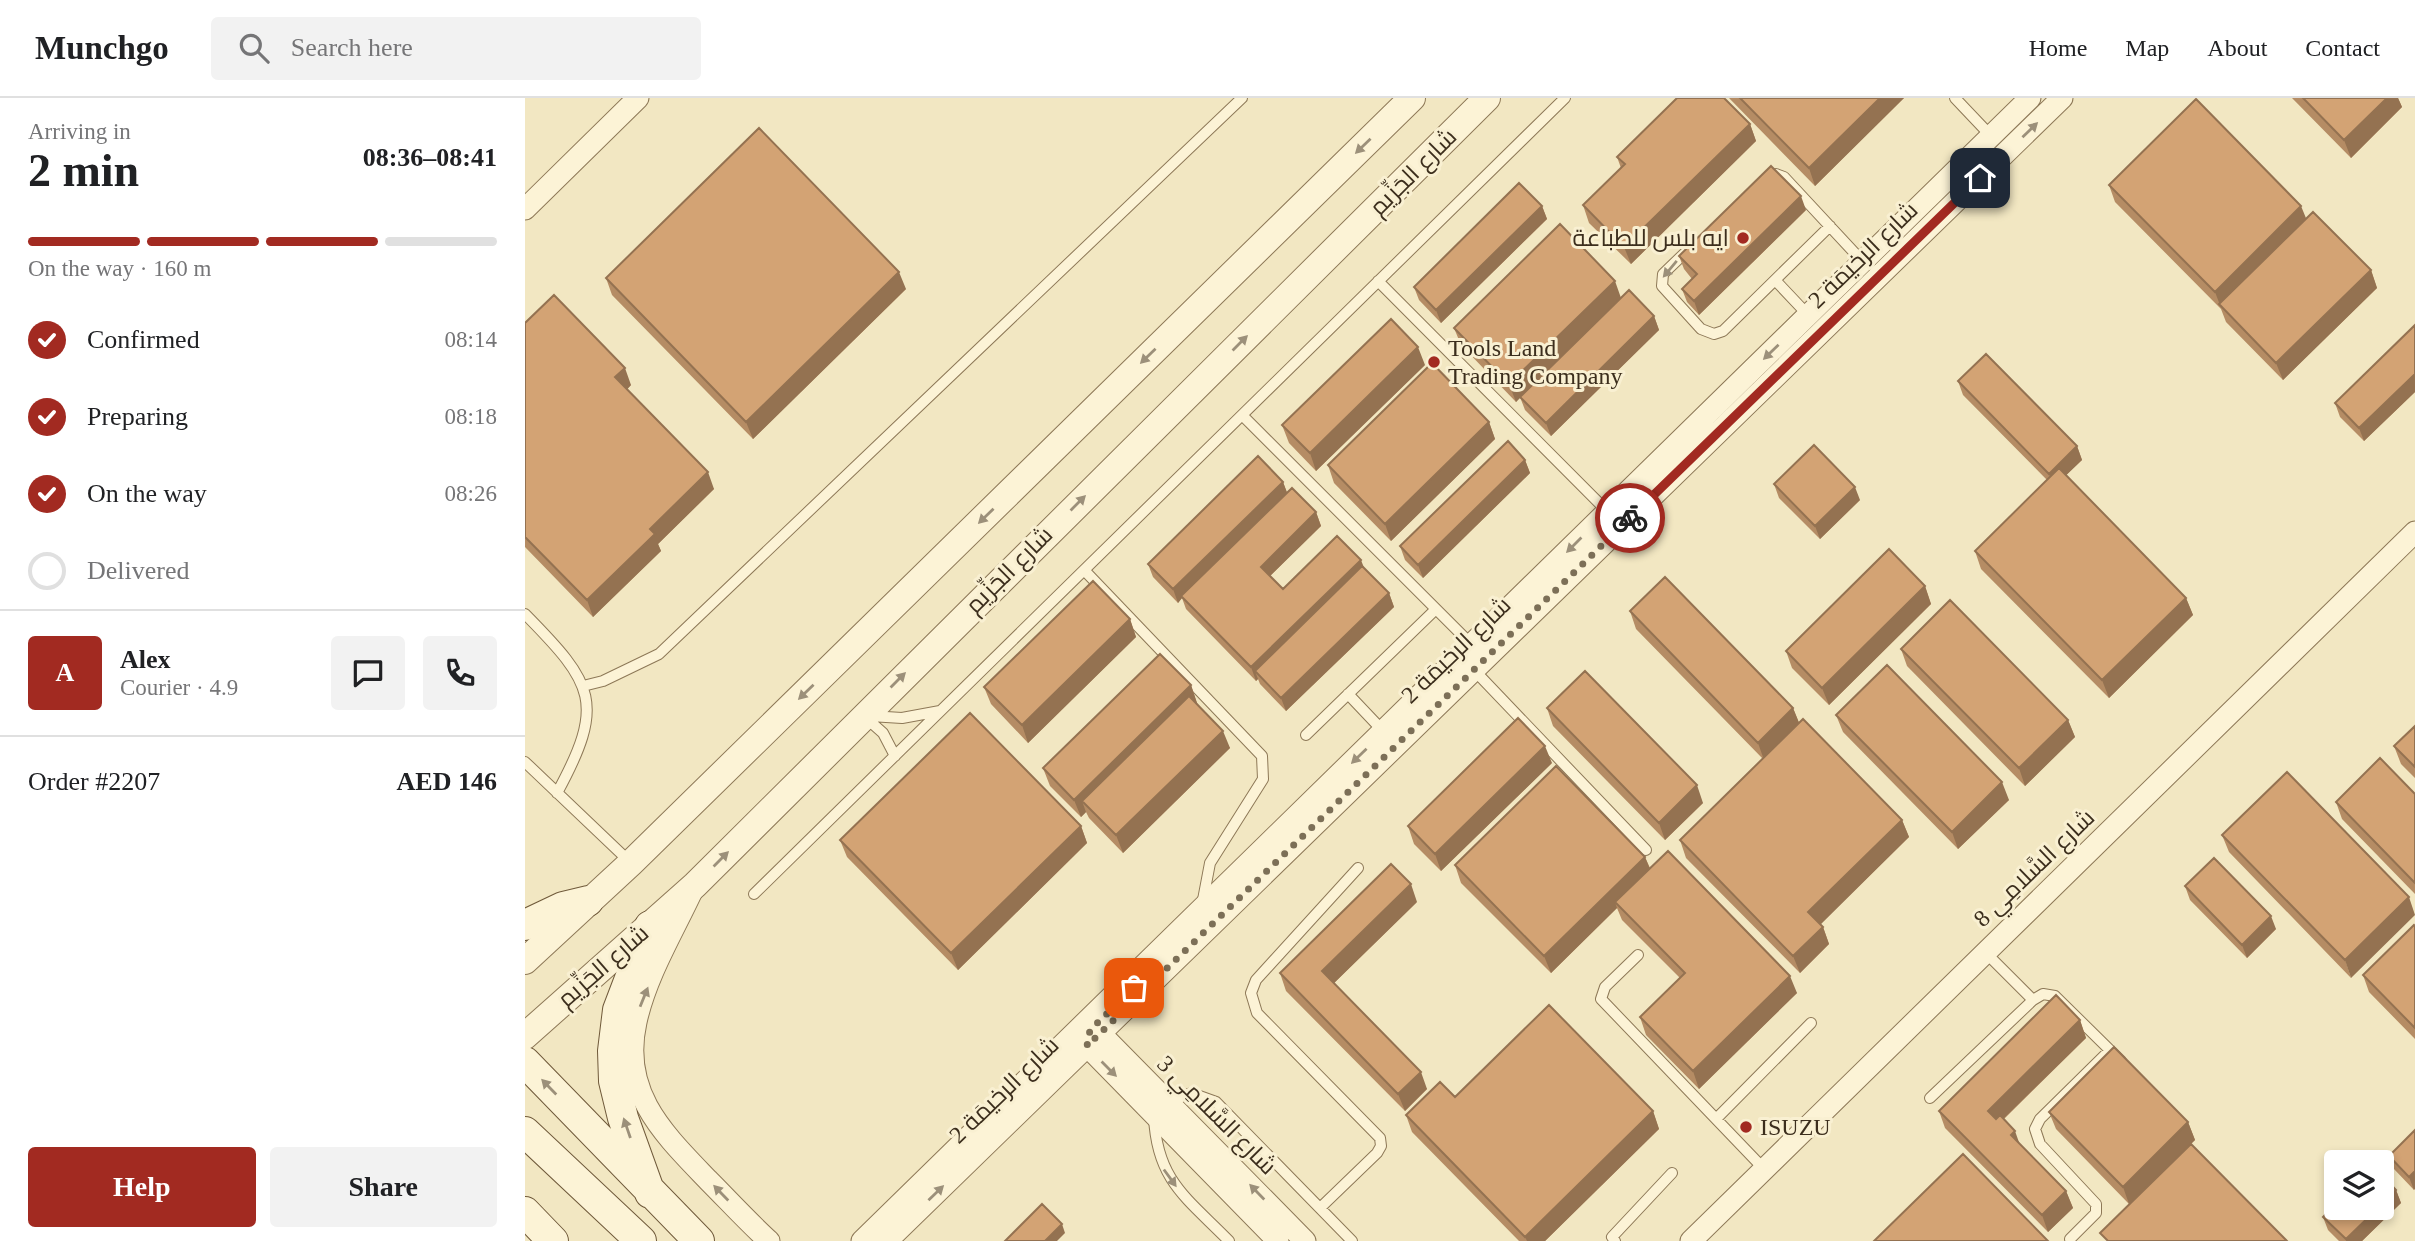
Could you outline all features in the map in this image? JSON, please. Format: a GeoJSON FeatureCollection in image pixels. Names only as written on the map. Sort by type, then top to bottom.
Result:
{"type":"FeatureCollection","features":[{"type":"Feature","properties":{"kind":"main road"},"geometry":{"type":"LineString","coordinates":[[525,925],[563,907],[588,901]]}},
{"type":"Feature","properties":{"kind":"main road"},"geometry":{"type":"LineString","coordinates":[[650,926],[618,1010],[613,1051],[614,1081],[623,1118],[650,1193]]}},
{"type":"Feature","properties":{"kind":"main road"},"geometry":{"type":"LineString","coordinates":[[525,1062],[699,1241]]}},
{"type":"Feature","properties":{"kind":"main road"},"geometry":{"type":"LineString","coordinates":[[525,1132],[641,1241]]}},
{"type":"Feature","properties":{"kind":"street"},"geometry":{"type":"LineString","coordinates":[[525,209],[638,98]]}},
{"type":"Feature","properties":{"kind":"street"},"geometry":{"type":"LineString","coordinates":[[525,961],[631,863],[1412,98]]}},
{"type":"Feature","properties":{"kind":"street","name":"شارع الجَزِّيم"},"geometry":{"type":"LineString","coordinates":[[525,1036],[695,885],[863,715],[1487,98]]}},
{"type":"Feature","properties":{"kind":"street","name":"شارع الرخيمَة 2"},"geometry":{"type":"LineString","coordinates":[[1202,911],[2030,98]]}},
{"type":"Feature","properties":{"kind":"street","name":"شارع الرخيمَة 2"},"geometry":{"type":"LineString","coordinates":[[862,1241],[1089,1035],[1474,670],[2058,99]]}},
{"type":"Feature","properties":{"kind":"street","name":"شارع السَّلامِي 8"},"geometry":{"type":"LineString","coordinates":[[1691,1241],[2415,532]]}},
{"type":"Feature","properties":{"kind":"street"},"geometry":{"type":"LineString","coordinates":[[695,885],[640,1007],[633,1042],[636,1076],[648,1110],[668,1139],[769,1241]]}},
{"type":"Feature","properties":{"kind":"street"},"geometry":{"type":"LineString","coordinates":[[1089,1035],[1193,933],[1201,923],[1202,911]]}},
{"type":"Feature","properties":{"kind":"street","name":"شارع الرخيمَة 2"},"geometry":{"type":"LineString","coordinates":[[887,1241],[1089,1035]]}},
{"type":"Feature","properties":{"kind":"street","name":"شارع السَّلامِي 3"},"geometry":{"type":"LineString","coordinates":[[1089,1035],[1161,1108],[1305,1241]]}},
{"type":"Feature","properties":{"kind":"street","name":"شارع السَّلامِي 3"},"geometry":{"type":"LineString","coordinates":[[1161,1108],[1278,1241]]}},
{"type":"Feature","properties":{"kind":"lane"},"geometry":{"type":"LineString","coordinates":[[583,686],[603,681],[659,654],[1242,98]]}},
{"type":"Feature","properties":{"kind":"lane"},"geometry":{"type":"LineString","coordinates":[[754,894],[1565,98]]}},
{"type":"Feature","properties":{"kind":"lane"},"geometry":{"type":"LineString","coordinates":[[1955,98],[1991,136]]}},
{"type":"Feature","properties":{"kind":"lane"},"geometry":{"type":"LineString","coordinates":[[1757,187],[1771,175],[1784,177],[1863,262]]}},
{"type":"Feature","properties":{"kind":"lane"},"geometry":{"type":"LineString","coordinates":[[1697,241],[1667,269],[1661,280],[1665,291],[1705,332],[1714,334],[1723,331],[1830,226]]}},
{"type":"Feature","properties":{"kind":"lane"},"geometry":{"type":"LineString","coordinates":[[1775,280],[1808,315]]}},
{"type":"Feature","properties":{"kind":"lane"},"geometry":{"type":"LineString","coordinates":[[1378,281],[1608,512]]}},
{"type":"Feature","properties":{"kind":"lane"},"geometry":{"type":"LineString","coordinates":[[1242,415],[1472,645]]}},
{"type":"Feature","properties":{"kind":"lane"},"geometry":{"type":"LineString","coordinates":[[1084,570],[1262,756],[1263,779],[1210,863],[1202,911]]}},
{"type":"Feature","properties":{"kind":"lane"},"geometry":{"type":"LineString","coordinates":[[1306,735],[1436,610]]}},
{"type":"Feature","properties":{"kind":"lane"},"geometry":{"type":"LineString","coordinates":[[525,614],[564,654],[583,686],[589,720],[557,793]]}},
{"type":"Feature","properties":{"kind":"lane"},"geometry":{"type":"LineString","coordinates":[[1474,670],[1646,850]]}},
{"type":"Feature","properties":{"kind":"lane"},"geometry":{"type":"LineString","coordinates":[[1348,694],[1384,732]]}},
{"type":"Feature","properties":{"kind":"lane"},"geometry":{"type":"LineString","coordinates":[[863,715],[902,718],[940,712]]}},
{"type":"Feature","properties":{"kind":"lane"},"geometry":{"type":"LineString","coordinates":[[863,715],[883,733],[895,755]]}},
{"type":"Feature","properties":{"kind":"lane"},"geometry":{"type":"LineString","coordinates":[[525,762],[631,863]]}},
{"type":"Feature","properties":{"kind":"lane"},"geometry":{"type":"LineString","coordinates":[[1320,1208],[1377,1153],[1381,1146],[1380,1138],[1257,1013],[1251,993],[1257,980],[1359,867]]}},
{"type":"Feature","properties":{"kind":"lane"},"geometry":{"type":"LineString","coordinates":[[1985,952],[2033,1000]]}},
{"type":"Feature","properties":{"kind":"lane"},"geometry":{"type":"LineString","coordinates":[[1637,955],[1602,990],[1601,999],[1764,1169]]}},
{"type":"Feature","properties":{"kind":"lane"},"geometry":{"type":"LineString","coordinates":[[1930,1098],[2033,1000],[2043,994],[2055,996],[2129,1069]]}},
{"type":"Feature","properties":{"kind":"lane"},"geometry":{"type":"LineString","coordinates":[[1716,1119],[1811,1023]]}},
{"type":"Feature","properties":{"kind":"lane"},"geometry":{"type":"LineString","coordinates":[[2070,1239],[2093,1217],[2096,1203],[2040,1144],[2035,1129],[2040,1119],[2110,1050]]}},
{"type":"Feature","properties":{"kind":"lane"},"geometry":{"type":"LineString","coordinates":[[1229,1241],[1174,1185],[1162,1168],[1155,1140],[1161,1108],[1191,1093],[1216,1102],[1352,1241]]}},
{"type":"Feature","properties":{"kind":"lane"},"geometry":{"type":"LineString","coordinates":[[1612,1240],[1672,1173]]}},
{"type":"Feature","properties":{"kind":"building"},"geometry":{"type":"Polygon","coordinates":[[[1677,98],[1724,98],[1750,124],[1624,247],[1583,205],[1625,164],[1617,157],[1677,98]]]}},
{"type":"Feature","properties":{"kind":"building"},"geometry":{"type":"Polygon","coordinates":[[[1740,98],[1880,98],[1809,168],[1740,98]]]}},
{"type":"Feature","properties":{"kind":"building"},"geometry":{"type":"Polygon","coordinates":[[[2303,98],[2387,98],[2344,140],[2303,98]]]}},
{"type":"Feature","properties":{"kind":"building"},"geometry":{"type":"Polygon","coordinates":[[[2196,99],[2301,206],[2215,292],[2109,185],[2196,99]]]}},
{"type":"Feature","properties":{"kind":"building"},"geometry":{"type":"Polygon","coordinates":[[[759,128],[899,272],[746,422],[606,278],[759,128]]]}},
{"type":"Feature","properties":{"kind":"building"},"geometry":{"type":"Polygon","coordinates":[[[1771,166],[1801,196],[1694,301],[1682,289],[1697,274],[1679,256],[1771,166]]]}},
{"type":"Feature","properties":{"kind":"building"},"geometry":{"type":"Polygon","coordinates":[[[1519,183],[1542,206],[1436,310],[1414,287],[1519,183]]]}},
{"type":"Feature","properties":{"kind":"building"},"geometry":{"type":"Polygon","coordinates":[[[2313,212],[2371,270],[2276,363],[2219,304],[2313,212]]]}},
{"type":"Feature","properties":{"kind":"building"},"geometry":{"type":"Polygon","coordinates":[[[1560,224],[1615,281],[1509,384],[1454,328],[1560,224]]]}},
{"type":"Feature","properties":{"kind":"building"},"geometry":{"type":"Polygon","coordinates":[[[1629,290],[1654,316],[1546,423],[1520,397],[1629,290]]]}},
{"type":"Feature","properties":{"kind":"building"},"geometry":{"type":"Polygon","coordinates":[[[554,295],[625,368],[615,377],[708,472],[650,529],[655,534],[587,600],[525,537],[525,323],[554,295]]]}},
{"type":"Feature","properties":{"kind":"building"},"geometry":{"type":"Polygon","coordinates":[[[1391,319],[1418,347],[1310,453],[1282,425],[1391,319]]]}},
{"type":"Feature","properties":{"kind":"building"},"geometry":{"type":"Polygon","coordinates":[[[2415,325],[2415,374],[2359,428],[2335,403],[2415,325]]]}},
{"type":"Feature","properties":{"kind":"building"},"geometry":{"type":"Polygon","coordinates":[[[1986,354],[2077,446],[2049,474],[1958,381],[1986,354]]]}},
{"type":"Feature","properties":{"kind":"building"},"geometry":{"type":"Polygon","coordinates":[[[1432,363],[1489,422],[1385,524],[1328,465],[1432,363]]]}},
{"type":"Feature","properties":{"kind":"building"},"geometry":{"type":"Polygon","coordinates":[[[1508,441],[1525,460],[1418,565],[1400,546],[1508,441]]]}},
{"type":"Feature","properties":{"kind":"building"},"geometry":{"type":"Polygon","coordinates":[[[1814,445],[1855,487],[1815,526],[1774,484],[1814,445]]]}},
{"type":"Feature","properties":{"kind":"building"},"geometry":{"type":"Polygon","coordinates":[[[1258,456],[1283,482],[1173,589],[1148,564],[1258,456]]]}},
{"type":"Feature","properties":{"kind":"building"},"geometry":{"type":"Polygon","coordinates":[[[2059,468],[2186,598],[2102,680],[1975,551],[2059,468]]]}},
{"type":"Feature","properties":{"kind":"building"},"geometry":{"type":"Polygon","coordinates":[[[1292,488],[1316,512],[1261,567],[1283,589],[1337,536],[1361,560],[1251,667],[1181,596],[1292,488]]]}},
{"type":"Feature","properties":{"kind":"building"},"geometry":{"type":"Polygon","coordinates":[[[1889,549],[1925,586],[1822,688],[1786,651],[1889,549]]]}},
{"type":"Feature","properties":{"kind":"building"},"geometry":{"type":"Polygon","coordinates":[[[1362,566],[1389,593],[1281,698],[1255,671],[1362,566]]]}},
{"type":"Feature","properties":{"kind":"building"},"geometry":{"type":"Polygon","coordinates":[[[1665,577],[1793,708],[1758,743],[1630,611],[1665,577]]]}},
{"type":"Feature","properties":{"kind":"building"},"geometry":{"type":"Polygon","coordinates":[[[1093,581],[1130,619],[1022,725],[984,687],[1093,581]]]}},
{"type":"Feature","properties":{"kind":"building"},"geometry":{"type":"Polygon","coordinates":[[[1950,600],[2068,720],[2019,768],[1901,649],[1950,600]]]}},
{"type":"Feature","properties":{"kind":"building"},"geometry":{"type":"Polygon","coordinates":[[[1160,654],[1191,685],[1074,800],[1043,768],[1160,654]]]}},
{"type":"Feature","properties":{"kind":"building"},"geometry":{"type":"Polygon","coordinates":[[[1887,665],[2002,782],[1952,832],[1836,715],[1887,665]]]}},
{"type":"Feature","properties":{"kind":"building"},"geometry":{"type":"Polygon","coordinates":[[[1585,671],[1697,785],[1659,823],[1547,708],[1585,671]]]}},
{"type":"Feature","properties":{"kind":"building"},"geometry":{"type":"Polygon","coordinates":[[[1189,696],[1223,731],[1116,835],[1082,801],[1189,696]]]}},
{"type":"Feature","properties":{"kind":"building"},"geometry":{"type":"Polygon","coordinates":[[[970,713],[1081,826],[951,953],[840,840],[970,713]]]}},
{"type":"Feature","properties":{"kind":"building"},"geometry":{"type":"Polygon","coordinates":[[[1518,718],[1545,746],[1435,854],[1408,826],[1518,718]]]}},
{"type":"Feature","properties":{"kind":"building"},"geometry":{"type":"Polygon","coordinates":[[[1803,719],[1902,820],[1808,912],[1823,927],[1793,956],[1680,840],[1803,719]]]}},
{"type":"Feature","properties":{"kind":"building"},"geometry":{"type":"Polygon","coordinates":[[[2415,726],[2415,767],[2394,746],[2415,726]]]}},
{"type":"Feature","properties":{"kind":"building"},"geometry":{"type":"Polygon","coordinates":[[[2380,758],[2415,794],[2415,883],[2336,802],[2380,758]]]}},
{"type":"Feature","properties":{"kind":"building"},"geometry":{"type":"Polygon","coordinates":[[[1556,766],[1645,857],[1544,956],[1455,865],[1556,766]]]}},
{"type":"Feature","properties":{"kind":"building"},"geometry":{"type":"Polygon","coordinates":[[[2287,772],[2409,897],[2345,960],[2222,835],[2287,772]]]}},
{"type":"Feature","properties":{"kind":"building"},"geometry":{"type":"Polygon","coordinates":[[[1668,851],[1790,976],[1693,1071],[1640,1017],[1685,973],[1615,902],[1668,851]]]}},
{"type":"Feature","properties":{"kind":"building"},"geometry":{"type":"Polygon","coordinates":[[[2214,858],[2271,916],[2242,945],[2185,886],[2214,858]]]}},
{"type":"Feature","properties":{"kind":"building"},"geometry":{"type":"Polygon","coordinates":[[[1391,864],[1411,884],[1322,971],[1421,1072],[1398,1094],[1280,973],[1391,864]]]}},
{"type":"Feature","properties":{"kind":"building"},"geometry":{"type":"Polygon","coordinates":[[[2415,926],[2415,1028],[2363,975],[2415,926]]]}},
{"type":"Feature","properties":{"kind":"building"},"geometry":{"type":"Polygon","coordinates":[[[2056,995],[2080,1020],[1988,1111],[1996,1119],[2000,1115],[2015,1131],[2011,1135],[2066,1191],[2042,1215],[1939,1111],[2056,995]]]}},
{"type":"Feature","properties":{"kind":"building"},"geometry":{"type":"Polygon","coordinates":[[[1549,1005],[1653,1111],[1525,1237],[1406,1115],[1440,1082],[1455,1097],[1549,1005]]]}},
{"type":"Feature","properties":{"kind":"building"},"geometry":{"type":"Polygon","coordinates":[[[2114,1047],[2188,1122],[2123,1187],[2049,1112],[2114,1047]]]}},
{"type":"Feature","properties":{"kind":"building"},"geometry":{"type":"Polygon","coordinates":[[[2415,1130],[2415,1171],[2409,1177],[2394,1161],[2394,1151],[2415,1130]]]}},
{"type":"Feature","properties":{"kind":"building"},"geometry":{"type":"Polygon","coordinates":[[[2191,1144],[2287,1241],[2108,1241],[2100,1233],[2191,1144]]]}},
{"type":"Feature","properties":{"kind":"building"},"geometry":{"type":"Polygon","coordinates":[[[1963,1154],[2048,1241],[1874,1241],[1963,1154]]]}},
{"type":"Feature","properties":{"kind":"building"},"geometry":{"type":"Polygon","coordinates":[[[1042,1204],[1062,1224],[1045,1241],[1005,1241],[1042,1204]]]}},
{"type":"Feature","properties":{"kind":"building"},"geometry":{"type":"Polygon","coordinates":[[[2326,1220],[2366,1220],[2346,1239],[2326,1220]]]}},
{"type":"Feature","properties":{"kind":"way so far"},"geometry":{"type":"LineString","coordinates":[[1134,988],[1090,1030],[1087,1046],[1630,518]]}},
{"type":"Feature","properties":{"kind":"place","name":"ايه بلس للطباعة"},"geometry":{"type":"Point","coordinates":[1743,238]}},
{"type":"Feature","properties":{"kind":"place","name":"Tools Land Trading Company"},"geometry":{"type":"Point","coordinates":[1434,362]}},
{"type":"Feature","properties":{"kind":"place","name":"ISUZU"},"geometry":{"type":"Point","coordinates":[1746,1127]}},
{"type":"Feature","properties":{"kind":"route"},"geometry":{"type":"LineString","coordinates":[[1630,518],[1980,178]]}}]}
